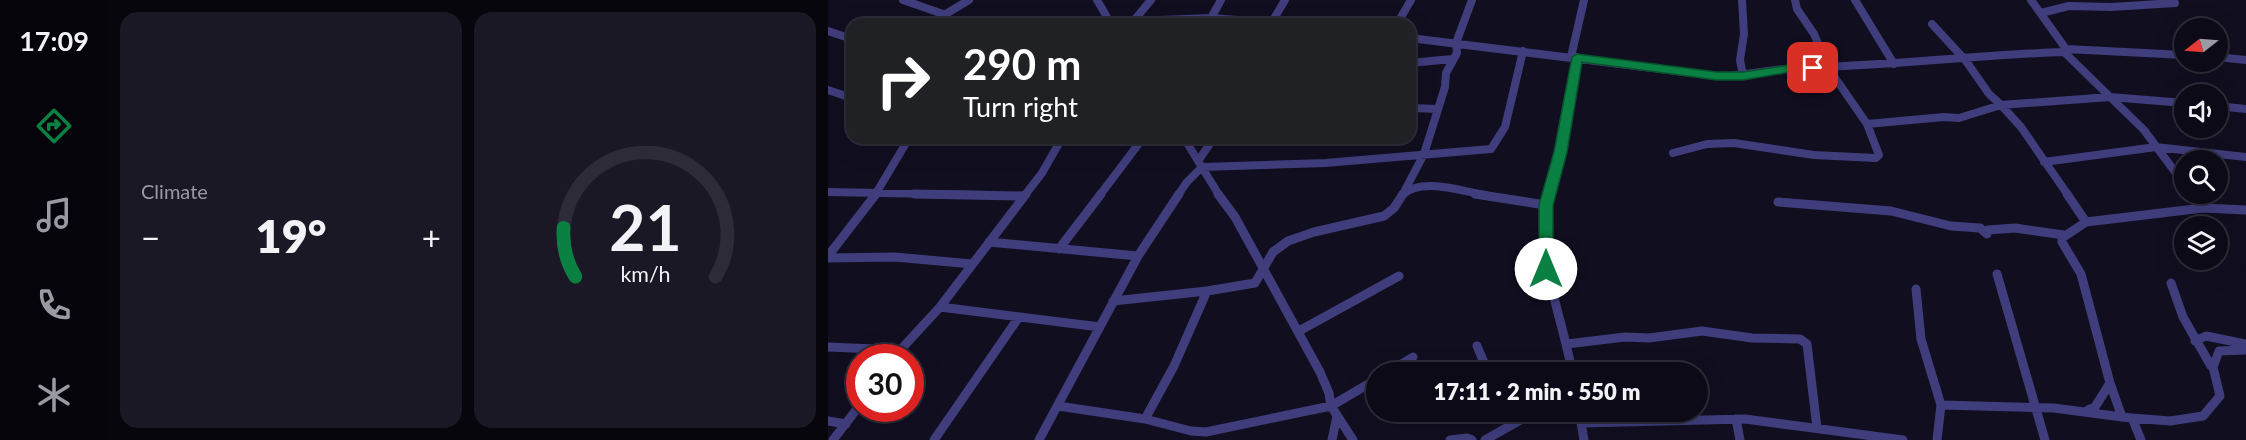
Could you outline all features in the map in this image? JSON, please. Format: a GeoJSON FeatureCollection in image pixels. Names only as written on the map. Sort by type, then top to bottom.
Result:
{"type":"FeatureCollection","features":[{"type":"Feature","properties":{"kind":"street"},"geometry":{"type":"LineString","coordinates":[[903,0],[943,14]]}},
{"type":"Feature","properties":{"kind":"street"},"geometry":{"type":"LineString","coordinates":[[937,18],[969,0]]}},
{"type":"Feature","properties":{"kind":"street"},"geometry":{"type":"LineString","coordinates":[[1097,0],[1108,18]]}},
{"type":"Feature","properties":{"kind":"street"},"geometry":{"type":"LineString","coordinates":[[1135,18],[1151,0]]}},
{"type":"Feature","properties":{"kind":"street"},"geometry":{"type":"LineString","coordinates":[[1211,18],[1221,0]]}},
{"type":"Feature","properties":{"kind":"street"},"geometry":{"type":"LineString","coordinates":[[1274,18],[1285,0]]}},
{"type":"Feature","properties":{"kind":"street"},"geometry":{"type":"LineString","coordinates":[[1400,18],[1411,0]]}},
{"type":"Feature","properties":{"kind":"street"},"geometry":{"type":"LineString","coordinates":[[1113,301],[1207,291],[1255,283],[1271,254],[1290,241],[1384,216],[1396,204],[1424,154],[1446,73],[1456,53],[1456,43],[1472,0]]}},
{"type":"Feature","properties":{"kind":"street"},"geometry":{"type":"LineString","coordinates":[[1570,362],[1546,269],[1546,205],[1560,152],[1584,0]]}},
{"type":"Feature","properties":{"kind":"street"},"geometry":{"type":"LineString","coordinates":[[1742,0],[1744,35],[1740,70],[1743,76]]}},
{"type":"Feature","properties":{"kind":"street"},"geometry":{"type":"LineString","coordinates":[[1672,153],[1699,146],[1734,143],[1814,155],[1876,158],[1879,155],[1867,124],[1829,69],[1814,34],[1797,9],[1795,0]]}},
{"type":"Feature","properties":{"kind":"street"},"geometry":{"type":"LineString","coordinates":[[1855,0],[1894,64]]}},
{"type":"Feature","properties":{"kind":"street"},"geometry":{"type":"LineString","coordinates":[[2031,0],[2065,50],[2144,130],[2174,171]]}},
{"type":"Feature","properties":{"kind":"street"},"geometry":{"type":"LineString","coordinates":[[2041,13],[2069,6],[2111,7],[2175,3]]}},
{"type":"Feature","properties":{"kind":"street"},"geometry":{"type":"LineString","coordinates":[[1932,24],[1989,94],[2021,127],[2086,222]]}},
{"type":"Feature","properties":{"kind":"street"},"geometry":{"type":"LineString","coordinates":[[828,31],[846,37]]}},
{"type":"Feature","properties":{"kind":"street"},"geometry":{"type":"LineString","coordinates":[[1416,39],[1717,76],[1743,76],[1797,68],[1829,69],[2065,50],[2174,55]]}},
{"type":"Feature","properties":{"kind":"street"},"geometry":{"type":"LineString","coordinates":[[1200,164],[1325,163],[1487,150],[1494,147],[1505,127],[1523,51]]}},
{"type":"Feature","properties":{"kind":"street"},"geometry":{"type":"LineString","coordinates":[[2228,58],[2246,60]]}},
{"type":"Feature","properties":{"kind":"street"},"geometry":{"type":"LineString","coordinates":[[1416,62],[1452,59]]}},
{"type":"Feature","properties":{"kind":"street"},"geometry":{"type":"LineString","coordinates":[[828,90],[846,96]]}},
{"type":"Feature","properties":{"kind":"street"},"geometry":{"type":"LineString","coordinates":[[1867,124],[1944,117],[1959,118],[2001,105],[2110,97],[2174,103]]}},
{"type":"Feature","properties":{"kind":"street"},"geometry":{"type":"LineString","coordinates":[[2228,107],[2246,109]]}},
{"type":"Feature","properties":{"kind":"street"},"geometry":{"type":"LineString","coordinates":[[1416,108],[1438,108]]}},
{"type":"Feature","properties":{"kind":"street"},"geometry":{"type":"LineString","coordinates":[[828,257],[877,192],[905,144]]}},
{"type":"Feature","properties":{"kind":"street"},"geometry":{"type":"LineString","coordinates":[[905,344],[940,308],[1042,173],[1059,144]]}},
{"type":"Feature","properties":{"kind":"street"},"geometry":{"type":"LineString","coordinates":[[1059,249],[1138,144]]}},
{"type":"Feature","properties":{"kind":"street"},"geometry":{"type":"LineString","coordinates":[[1188,144],[1216,191],[1235,217],[1263,272],[1299,331],[1320,372],[1334,411],[1353,440]]}},
{"type":"Feature","properties":{"kind":"street"},"geometry":{"type":"LineString","coordinates":[[1039,440],[1138,256],[1200,164],[1211,144]]}},
{"type":"Feature","properties":{"kind":"street"},"geometry":{"type":"LineString","coordinates":[[2044,162],[2156,147],[2246,157]]}},
{"type":"Feature","properties":{"kind":"street"},"geometry":{"type":"LineString","coordinates":[[1405,190],[1426,186],[1546,205]]}},
{"type":"Feature","properties":{"kind":"street"},"geometry":{"type":"LineString","coordinates":[[828,192],[1024,196]]}},
{"type":"Feature","properties":{"kind":"street"},"geometry":{"type":"LineString","coordinates":[[1778,202],[1891,211],[1952,226],[1980,228],[1987,234],[1988,230],[1993,228],[2008,228],[2040,230],[2064,235],[2082,227],[2086,222],[2203,208],[2246,210]]}},
{"type":"Feature","properties":{"kind":"street"},"geometry":{"type":"LineString","coordinates":[[2200,204],[2203,208]]}},
{"type":"Feature","properties":{"kind":"street"},"geometry":{"type":"LineString","coordinates":[[2064,235],[2062,242],[2080,274],[2110,383],[2141,440]]}},
{"type":"Feature","properties":{"kind":"street"},"geometry":{"type":"LineString","coordinates":[[989,242],[1138,256]]}},
{"type":"Feature","properties":{"kind":"street"},"geometry":{"type":"LineString","coordinates":[[828,257],[895,257],[972,264]]}},
{"type":"Feature","properties":{"kind":"street"},"geometry":{"type":"LineString","coordinates":[[1996,274],[2045,440]]}},
{"type":"Feature","properties":{"kind":"street"},"geometry":{"type":"LineString","coordinates":[[1299,331],[1399,276]]}},
{"type":"Feature","properties":{"kind":"street"},"geometry":{"type":"LineString","coordinates":[[1941,405],[2036,406],[2170,420],[2203,416],[2220,396],[2211,366],[2183,317],[2171,283]]}},
{"type":"Feature","properties":{"kind":"street"},"geometry":{"type":"LineString","coordinates":[[1916,289],[1921,339],[1941,405],[1939,440]]}},
{"type":"Feature","properties":{"kind":"street"},"geometry":{"type":"LineString","coordinates":[[1145,419],[1174,366],[1207,291]]}},
{"type":"Feature","properties":{"kind":"street"},"geometry":{"type":"LineString","coordinates":[[940,308],[1100,327]]}},
{"type":"Feature","properties":{"kind":"street"},"geometry":{"type":"LineString","coordinates":[[934,440],[1019,317]]}},
{"type":"Feature","properties":{"kind":"street"},"geometry":{"type":"LineString","coordinates":[[1567,344],[1625,337],[1649,338],[1702,331],[1752,338],[1800,339],[1807,344],[1816,428]]}},
{"type":"Feature","properties":{"kind":"street"},"geometry":{"type":"LineString","coordinates":[[2195,341],[2206,336],[2246,344]]}},
{"type":"Feature","properties":{"kind":"street"},"geometry":{"type":"LineString","coordinates":[[1478,346],[1484,362]]}},
{"type":"Feature","properties":{"kind":"street"},"geometry":{"type":"LineString","coordinates":[[828,347],[846,349]]}},
{"type":"Feature","properties":{"kind":"street"},"geometry":{"type":"LineString","coordinates":[[2211,366],[2219,351],[2246,350]]}},
{"type":"Feature","properties":{"kind":"street"},"geometry":{"type":"LineString","coordinates":[[1405,362],[1413,357]]}},
{"type":"Feature","properties":{"kind":"street"},"geometry":{"type":"LineString","coordinates":[[2088,410],[2095,407],[2110,383]]}},
{"type":"Feature","properties":{"kind":"street"},"geometry":{"type":"LineString","coordinates":[[1058,406],[1145,419],[1191,431],[1206,432],[1231,429],[1243,423],[1334,411],[1366,387]]}},
{"type":"Feature","properties":{"kind":"street"},"geometry":{"type":"LineString","coordinates":[[1332,440],[1334,411]]}},
{"type":"Feature","properties":{"kind":"street"},"geometry":{"type":"LineString","coordinates":[[1736,419],[1740,440]]}},
{"type":"Feature","properties":{"kind":"street"},"geometry":{"type":"LineString","coordinates":[[1584,440],[1582,423],[1736,419],[1903,440]]}},
{"type":"Feature","properties":{"kind":"street"},"geometry":{"type":"LineString","coordinates":[[828,421],[846,424],[833,440]]}},
{"type":"Feature","properties":{"kind":"street"},"geometry":{"type":"LineString","coordinates":[[1485,440],[1517,422]]}},
{"type":"Feature","properties":{"kind":"street"},"geometry":{"type":"LineString","coordinates":[[1229,440],[1231,429]]}},
{"type":"Feature","properties":{"kind":"street"},"geometry":{"type":"LineString","coordinates":[[1450,440],[1469,439]]}},
{"type":"Feature","properties":{"kind":"route"},"geometry":{"type":"LineString","coordinates":[[1546,269],[1546,205],[1560,152],[1577,57],[1717,76],[1743,76],[1797,68],[1813,68]]}}]}
